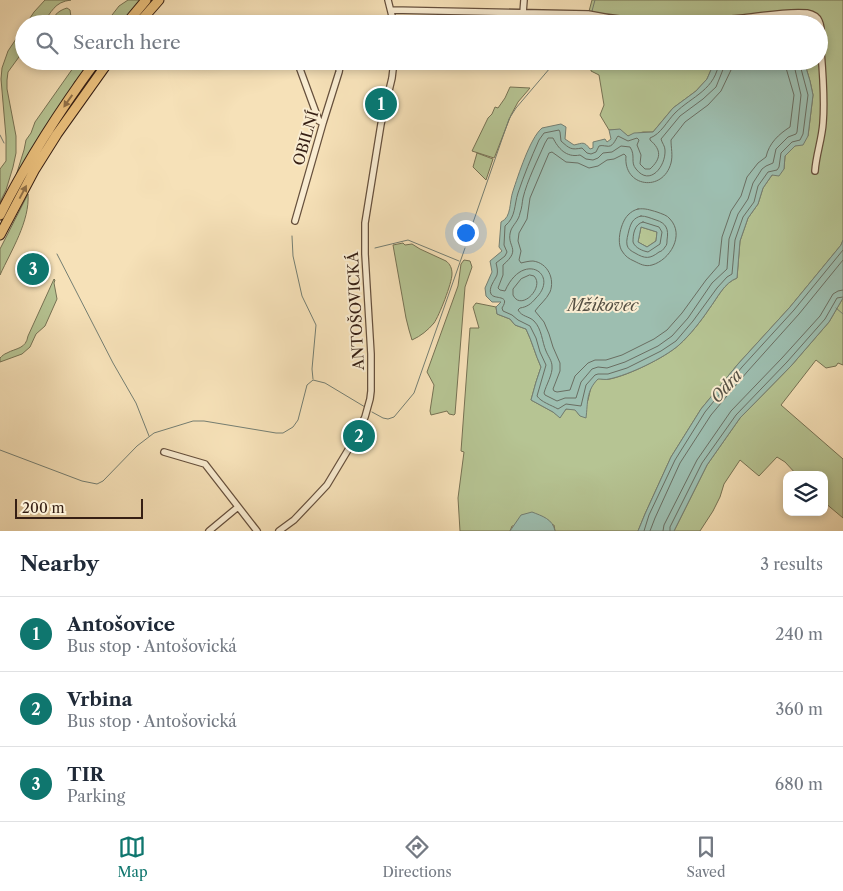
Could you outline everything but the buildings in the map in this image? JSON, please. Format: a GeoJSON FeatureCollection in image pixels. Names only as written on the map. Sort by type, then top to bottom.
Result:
{"type":"FeatureCollection","features":[{"type":"Feature","properties":{"kind":"highway"},"geometry":{"type":"LineString","coordinates":[[134,15],[146,0]]}},
{"type":"Feature","properties":{"kind":"highway"},"geometry":{"type":"LineString","coordinates":[[146,15],[159,0]]}},
{"type":"Feature","properties":{"kind":"highway"},"geometry":{"type":"LineString","coordinates":[[0,215],[15,185],[48,130],[90,70]]}},
{"type":"Feature","properties":{"kind":"highway"},"geometry":{"type":"LineString","coordinates":[[0,235],[40,162],[103,70]]}},
{"type":"Feature","properties":{"kind":"street"},"geometry":{"type":"LineString","coordinates":[[388,0],[392,15]]}},
{"type":"Feature","properties":{"kind":"street"},"geometry":{"type":"LineString","coordinates":[[523,13],[524,0]]}},
{"type":"Feature","properties":{"kind":"street"},"geometry":{"type":"LineString","coordinates":[[391,10],[592,15]]}},
{"type":"Feature","properties":{"kind":"street"},"geometry":{"type":"LineString","coordinates":[[764,15],[784,12],[814,15]]}},
{"type":"Feature","properties":{"kind":"street"},"geometry":{"type":"LineString","coordinates":[[300,70],[319,121],[323,123]]}},
{"type":"Feature","properties":{"kind":"street","name":"OBILNÍ"},"geometry":{"type":"LineString","coordinates":[[295,221],[339,70]]}},
{"type":"Feature","properties":{"kind":"street","name":"ANTOŠOVICKÁ"},"geometry":{"type":"LineString","coordinates":[[279,531],[294,520],[326,485],[351,445],[365,416],[370,400],[371,354],[365,223],[381,124],[393,70]]}},
{"type":"Feature","properties":{"kind":"street"},"geometry":{"type":"LineString","coordinates":[[815,171],[823,125],[823,70]]}},
{"type":"Feature","properties":{"kind":"street"},"geometry":{"type":"LineString","coordinates":[[164,452],[205,464],[257,531]]}},
{"type":"Feature","properties":{"kind":"street"},"geometry":{"type":"LineString","coordinates":[[209,531],[238,507]]}},
{"type":"Feature","properties":{"kind":"green space"},"geometry":{"type":"Polygon","coordinates":[[[45,0],[71,0],[57,5],[49,15],[32,15],[45,0]]]}},
{"type":"Feature","properties":{"kind":"green space"},"geometry":{"type":"Polygon","coordinates":[[[128,0],[140,0],[128,15],[112,15],[119,6],[128,0]]]}},
{"type":"Feature","properties":{"kind":"green space"},"geometry":{"type":"Polygon","coordinates":[[[592,0],[843,0],[843,240],[841,245],[790,307],[738,364],[701,409],[671,457],[638,531],[555,531],[554,525],[512,526],[510,531],[460,531],[458,498],[464,452],[461,451],[470,328],[479,328],[473,307],[476,303],[496,307],[497,314],[510,319],[515,325],[526,329],[541,367],[531,400],[560,417],[566,409],[575,409],[580,416],[588,400],[591,387],[598,378],[608,379],[627,374],[673,350],[695,328],[725,287],[737,278],[740,241],[748,218],[758,204],[763,188],[772,175],[784,169],[785,156],[808,136],[813,95],[807,70],[828,70],[828,15],[588,15],[592,0]]]}},
{"type":"Feature","properties":{"kind":"green space"},"geometry":{"type":"Polygon","coordinates":[[[67,8],[70,10],[71,15],[55,15],[67,8]]]}},
{"type":"Feature","properties":{"kind":"green space"},"geometry":{"type":"Polygon","coordinates":[[[15,40],[15,62],[8,72],[7,89],[16,136],[16,153],[6,190],[0,202],[0,169],[6,161],[1,79],[2,68],[8,51],[15,40]]]}},
{"type":"Feature","properties":{"kind":"green space"},"geometry":{"type":"Polygon","coordinates":[[[72,70],[85,70],[75,81],[14,182],[26,140],[35,122],[72,70]]]}},
{"type":"Feature","properties":{"kind":"green space"},"geometry":{"type":"Polygon","coordinates":[[[711,70],[707,79],[696,91],[673,108],[653,132],[643,132],[628,136],[620,130],[609,130],[600,115],[604,105],[599,75],[591,71],[711,70]]]}},
{"type":"Feature","properties":{"kind":"green space"},"geometry":{"type":"Polygon","coordinates":[[[510,87],[530,88],[518,102],[511,115],[494,158],[472,151],[488,118],[495,107],[498,108],[510,87]]]}},
{"type":"Feature","properties":{"kind":"green space"},"geometry":{"type":"Polygon","coordinates":[[[477,153],[493,159],[486,180],[473,167],[477,153]]]}},
{"type":"Feature","properties":{"kind":"green space"},"geometry":{"type":"Polygon","coordinates":[[[28,194],[28,204],[23,225],[0,275],[0,249],[28,194]]]}},
{"type":"Feature","properties":{"kind":"green space"},"geometry":{"type":"Polygon","coordinates":[[[641,227],[657,232],[656,241],[647,247],[638,242],[641,227]]]}},
{"type":"Feature","properties":{"kind":"green space"},"geometry":{"type":"Polygon","coordinates":[[[403,243],[405,245],[412,244],[446,261],[451,266],[452,272],[448,292],[434,323],[412,340],[406,318],[393,245],[403,243]]]}},
{"type":"Feature","properties":{"kind":"green space"},"geometry":{"type":"Polygon","coordinates":[[[464,260],[470,261],[472,267],[465,287],[455,414],[449,414],[447,411],[431,415],[434,385],[427,372],[458,286],[461,264],[464,260]]]}},
{"type":"Feature","properties":{"kind":"green space"},"geometry":{"type":"Polygon","coordinates":[[[54,279],[57,299],[45,326],[36,334],[30,347],[22,354],[0,362],[0,358],[3,355],[20,348],[27,340],[54,279]]]}},
{"type":"Feature","properties":{"kind":"green space"},"geometry":{"type":"Polygon","coordinates":[[[843,298],[843,365],[838,363],[836,366],[826,368],[816,360],[781,405],[843,459],[843,518],[828,505],[828,471],[793,471],[777,457],[759,476],[740,460],[724,484],[713,511],[700,531],[674,531],[707,465],[740,418],[791,366],[829,322],[843,298]]]}},
{"type":"Feature","properties":{"kind":"water","name":"Mžíkovec"},"geometry":{"type":"Polygon","coordinates":[[[711,70],[807,70],[813,95],[808,136],[803,145],[795,146],[785,156],[784,169],[779,176],[772,175],[763,188],[758,204],[748,218],[740,241],[737,278],[725,287],[691,332],[673,350],[646,365],[617,377],[598,379],[589,392],[586,418],[580,416],[575,410],[566,409],[560,418],[531,400],[541,367],[530,338],[526,329],[515,325],[510,319],[497,314],[496,307],[501,302],[492,302],[486,296],[485,288],[492,272],[490,261],[502,251],[499,247],[501,222],[505,220],[509,213],[513,191],[529,148],[542,128],[561,124],[566,127],[565,139],[574,145],[585,144],[590,149],[593,148],[593,142],[605,139],[607,142],[611,139],[609,130],[620,129],[628,136],[634,133],[653,132],[673,108],[696,91],[707,79],[711,70]],[[641,227],[638,242],[647,247],[656,241],[657,232],[641,227]]]}},
{"type":"Feature","properties":{"kind":"water","name":"Odra"},"geometry":{"type":"Polygon","coordinates":[[[843,240],[843,298],[829,322],[791,366],[740,418],[707,465],[674,531],[638,531],[671,457],[701,409],[738,364],[790,307],[841,245],[843,240]]]}},
{"type":"Feature","properties":{"kind":"water"},"geometry":{"type":"Polygon","coordinates":[[[532,512],[549,521],[555,531],[510,531],[521,515],[532,512]]]}},
{"type":"Feature","properties":{"kind":"waterway"},"geometry":{"type":"LineString","coordinates":[[592,11],[595,0]]}},
{"type":"Feature","properties":{"kind":"waterway"},"geometry":{"type":"LineString","coordinates":[[468,237],[509,119],[548,70]]}},
{"type":"Feature","properties":{"kind":"waterway"},"geometry":{"type":"LineString","coordinates":[[0,135],[4,143]]}},
{"type":"Feature","properties":{"kind":"waterway"},"geometry":{"type":"LineString","coordinates":[[292,236],[293,256],[302,296],[316,325],[312,369],[313,379]]}},
{"type":"Feature","properties":{"kind":"waterway"},"geometry":{"type":"LineString","coordinates":[[375,248],[408,240],[459,261]]}},
{"type":"Feature","properties":{"kind":"waterway"},"geometry":{"type":"LineString","coordinates":[[372,412],[383,418],[394,417],[414,393],[465,248]]}},
{"type":"Feature","properties":{"kind":"waterway"},"geometry":{"type":"LineString","coordinates":[[57,254],[113,363],[136,403],[149,436]]}},
{"type":"Feature","properties":{"kind":"waterway"},"geometry":{"type":"LineString","coordinates":[[836,308],[843,314]]}},
{"type":"Feature","properties":{"kind":"waterway"},"geometry":{"type":"LineString","coordinates":[[0,450],[82,481],[97,484],[103,481],[137,446],[154,433],[193,421],[283,433],[293,427],[298,420],[307,385],[313,380],[325,383],[365,407]]}},
{"type":"Feature","properties":{"kind":"place","name":"Antošovice"},"geometry":{"type":"Point","coordinates":[381,104]}},
{"type":"Feature","properties":{"kind":"place","name":"TIR"},"geometry":{"type":"Point","coordinates":[33,269]}},
{"type":"Feature","properties":{"kind":"place","name":"Vrbina"},"geometry":{"type":"Point","coordinates":[359,436]}}]}
